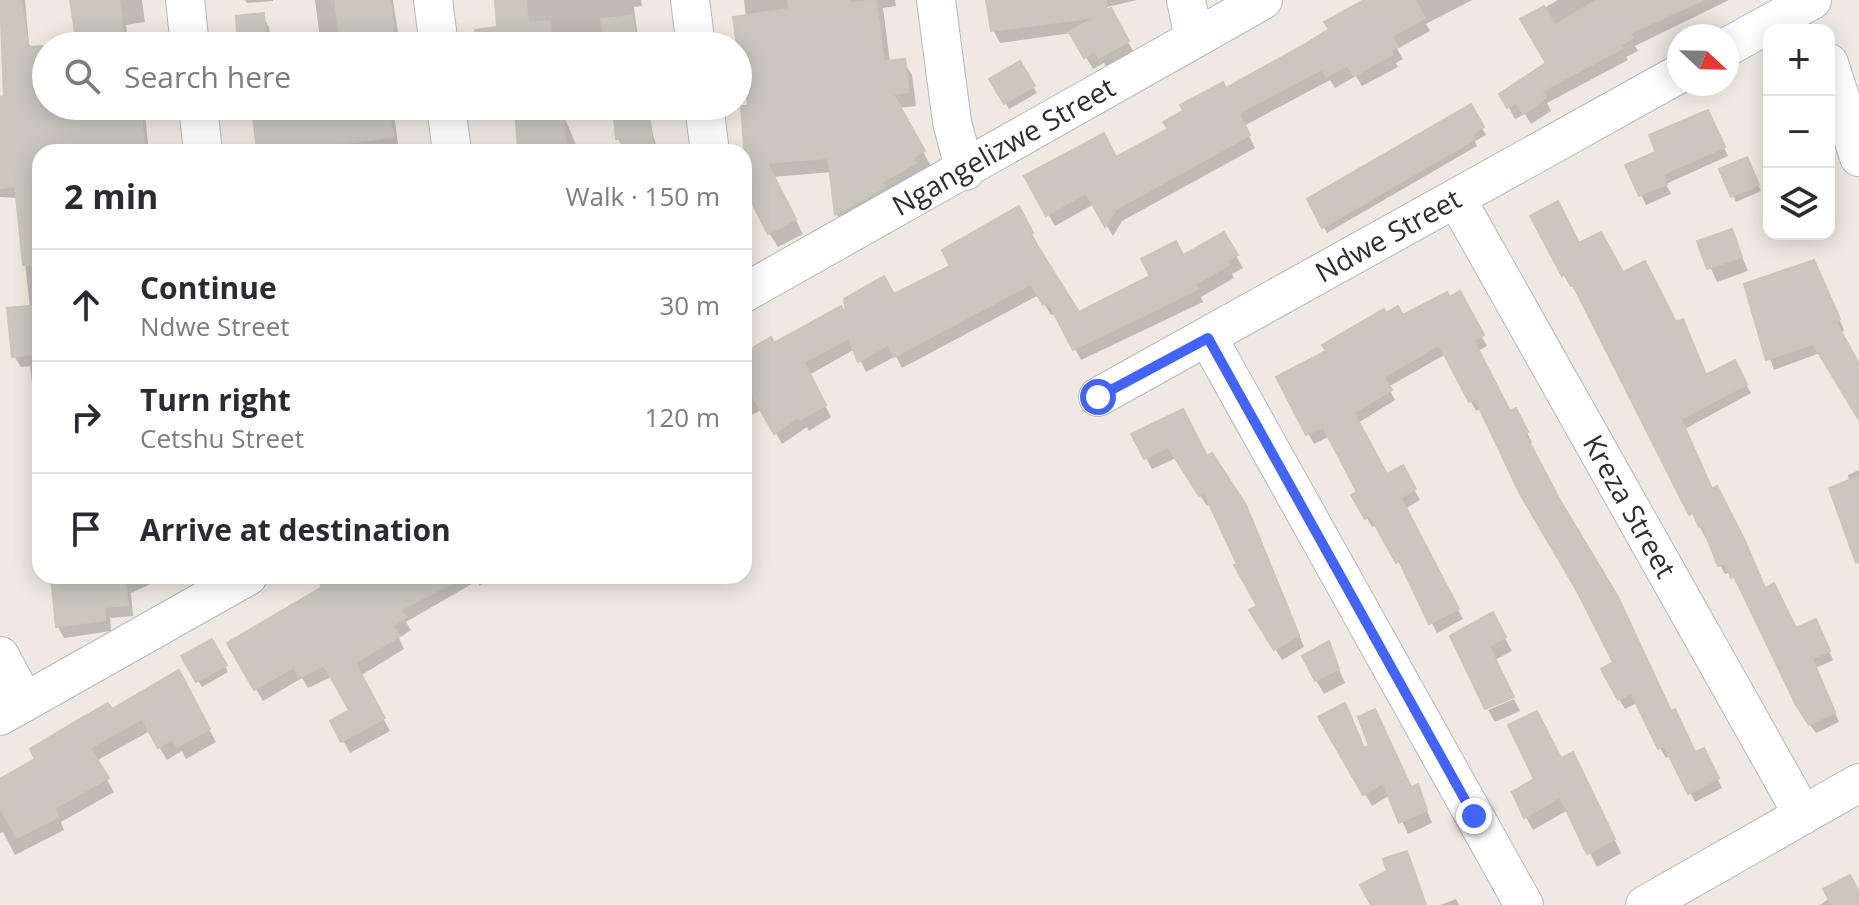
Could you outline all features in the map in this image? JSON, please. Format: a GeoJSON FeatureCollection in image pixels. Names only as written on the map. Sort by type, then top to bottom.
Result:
{"type":"FeatureCollection","features":[{"type":"Feature","properties":{"kind":"street"},"geometry":{"type":"LineString","coordinates":[[185,0],[188,32]]}},
{"type":"Feature","properties":{"kind":"street"},"geometry":{"type":"LineString","coordinates":[[433,0],[437,32]]}},
{"type":"Feature","properties":{"kind":"street"},"geometry":{"type":"LineString","coordinates":[[690,0],[694,32]]}},
{"type":"Feature","properties":{"kind":"street"},"geometry":{"type":"LineString","coordinates":[[936,0],[952,122],[965,171]]}},
{"type":"Feature","properties":{"kind":"street"},"geometry":{"type":"LineString","coordinates":[[1186,0],[1194,38]]}},
{"type":"Feature","properties":{"kind":"street","name":"Ngangelizwe Street"},"geometry":{"type":"LineString","coordinates":[[752,289],[1263,0]]}},
{"type":"Feature","properties":{"kind":"street"},"geometry":{"type":"LineString","coordinates":[[1739,41],[1812,8]]}},
{"type":"Feature","properties":{"kind":"street","name":"Ndwe Street"},"geometry":{"type":"LineString","coordinates":[[1098,397],[1667,81]]}},
{"type":"Feature","properties":{"kind":"street"},"geometry":{"type":"LineString","coordinates":[[1835,82],[1859,157]]}},
{"type":"Feature","properties":{"kind":"street"},"geometry":{"type":"LineString","coordinates":[[200,120],[202,144]]}},
{"type":"Feature","properties":{"kind":"street"},"geometry":{"type":"LineString","coordinates":[[448,120],[451,144]]}},
{"type":"Feature","properties":{"kind":"street"},"geometry":{"type":"LineString","coordinates":[[706,120],[709,144]]}},
{"type":"Feature","properties":{"kind":"street","name":"Kreza Street"},"geometry":{"type":"LineString","coordinates":[[1456,198],[1803,815]]}},
{"type":"Feature","properties":{"kind":"street"},"geometry":{"type":"LineString","coordinates":[[1208,338],[1524,905]]}},
{"type":"Feature","properties":{"kind":"street"},"geometry":{"type":"LineString","coordinates":[[0,656],[12,709],[234,584]]}},
{"type":"Feature","properties":{"kind":"street"},"geometry":{"type":"LineString","coordinates":[[1645,905],[1859,783]]}},
{"type":"Feature","properties":{"kind":"building"},"geometry":{"type":"Polygon","coordinates":[[[0,0],[21,0],[28,47],[32,47],[32,120],[142,120],[144,144],[32,144],[32,265],[23,265],[15,186],[0,188],[0,97],[4,96],[0,0]]]}},
{"type":"Feature","properties":{"kind":"building"},"geometry":{"type":"Polygon","coordinates":[[[70,0],[119,0],[123,32],[75,32],[70,0]]]}},
{"type":"Feature","properties":{"kind":"building"},"geometry":{"type":"Polygon","coordinates":[[[335,0],[390,0],[394,32],[339,32],[335,0]]]}},
{"type":"Feature","properties":{"kind":"building"},"geometry":{"type":"Polygon","coordinates":[[[495,0],[526,0],[528,23],[550,21],[551,32],[475,32],[497,27],[495,0]]]}},
{"type":"Feature","properties":{"kind":"building"},"geometry":{"type":"Polygon","coordinates":[[[788,0],[849,0],[850,3],[876,0],[884,61],[905,59],[909,92],[893,94],[925,151],[913,158],[916,163],[882,182],[885,187],[835,215],[828,158],[767,163],[796,219],[768,234],[752,198],[752,144],[744,144],[742,120],[752,120],[752,32],[735,32],[733,17],[789,9],[788,0]]]}},
{"type":"Feature","properties":{"kind":"building"},"geometry":{"type":"Polygon","coordinates":[[[986,0],[1106,0],[1106,11],[1111,8],[1129,41],[1099,58],[1095,51],[1084,58],[1069,32],[1096,17],[991,31],[986,0]]]}},
{"type":"Feature","properties":{"kind":"building"},"geometry":{"type":"Polygon","coordinates":[[[1364,0],[1415,0],[1425,18],[1392,36],[1398,47],[1391,50],[1393,54],[1354,76],[1348,65],[1326,77],[1322,69],[1239,113],[1250,135],[1116,209],[1105,227],[1086,193],[1046,216],[1024,176],[1104,133],[1116,157],[1168,129],[1163,122],[1183,111],[1180,105],[1223,82],[1226,88],[1307,43],[1329,29],[1324,22],[1364,0]]]}},
{"type":"Feature","properties":{"kind":"building"},"geometry":{"type":"Polygon","coordinates":[[[1597,0],[1703,0],[1630,33],[1633,38],[1621,45],[1623,48],[1542,91],[1546,98],[1523,114],[1516,103],[1507,108],[1499,94],[1546,63],[1520,19],[1544,6],[1555,25],[1597,0]]]}},
{"type":"Feature","properties":{"kind":"building"},"geometry":{"type":"Polygon","coordinates":[[[264,13],[265,32],[237,32],[236,16],[264,13]]]}},
{"type":"Feature","properties":{"kind":"building"},"geometry":{"type":"Polygon","coordinates":[[[632,16],[634,32],[603,32],[601,19],[632,16]]]}},
{"type":"Feature","properties":{"kind":"building"},"geometry":{"type":"Polygon","coordinates":[[[1020,61],[1035,86],[1004,104],[989,79],[1020,61]]]}},
{"type":"Feature","properties":{"kind":"building"},"geometry":{"type":"Polygon","coordinates":[[[1471,104],[1484,127],[1473,134],[1475,139],[1322,228],[1307,199],[1471,104]]]}},
{"type":"Feature","properties":{"kind":"building"},"geometry":{"type":"Polygon","coordinates":[[[1708,110],[1725,147],[1663,174],[1667,184],[1639,196],[1625,165],[1656,152],[1649,135],[1708,110]]]}},
{"type":"Feature","properties":{"kind":"building"},"geometry":{"type":"Polygon","coordinates":[[[254,120],[391,120],[393,137],[339,144],[256,144],[254,120]]]}},
{"type":"Feature","properties":{"kind":"building"},"geometry":{"type":"Polygon","coordinates":[[[516,120],[563,120],[566,144],[517,144],[516,120]]]}},
{"type":"Feature","properties":{"kind":"building"},"geometry":{"type":"Polygon","coordinates":[[[614,120],[650,120],[653,144],[622,144],[622,138],[616,139],[614,120]]]}},
{"type":"Feature","properties":{"kind":"building"},"geometry":{"type":"Polygon","coordinates":[[[1747,157],[1759,185],[1731,197],[1719,169],[1747,157]]]}},
{"type":"Feature","properties":{"kind":"building"},"geometry":{"type":"Polygon","coordinates":[[[1558,201],[1579,243],[1601,232],[1623,272],[1645,261],[1676,322],[1683,319],[1706,375],[1735,360],[1747,384],[1681,419],[1712,489],[1717,486],[1765,588],[1774,583],[1796,628],[1816,619],[1830,651],[1812,658],[1835,712],[1809,725],[1796,705],[1734,576],[1731,578],[1725,564],[1718,566],[1702,525],[1699,527],[1693,513],[1689,515],[1573,285],[1564,274],[1562,276],[1530,216],[1558,201]]]}},
{"type":"Feature","properties":{"kind":"building"},"geometry":{"type":"Polygon","coordinates":[[[1019,206],[1033,233],[1030,234],[1079,312],[1150,276],[1141,259],[1176,241],[1183,255],[1224,232],[1238,255],[1226,261],[1229,265],[1196,284],[1198,289],[1073,350],[1048,302],[1043,305],[1031,284],[894,357],[888,345],[858,362],[849,338],[804,362],[826,405],[800,420],[798,417],[774,434],[752,395],[752,348],[771,337],[774,343],[841,306],[846,315],[844,299],[884,276],[894,294],[950,266],[942,250],[1019,206]]]}},
{"type":"Feature","properties":{"kind":"building"},"geometry":{"type":"Polygon","coordinates":[[[1732,229],[1742,257],[1707,269],[1697,241],[1732,229]]]}},
{"type":"Feature","properties":{"kind":"building"},"geometry":{"type":"Polygon","coordinates":[[[1814,260],[1840,319],[1836,322],[1859,364],[1859,420],[1813,344],[1766,360],[1744,284],[1814,260]]]}},
{"type":"Feature","properties":{"kind":"building"},"geometry":{"type":"Polygon","coordinates":[[[1460,291],[1484,335],[1474,341],[1510,411],[1516,408],[1528,432],[1525,434],[1561,502],[1618,597],[1671,711],[1675,709],[1695,752],[1704,748],[1719,778],[1688,794],[1664,746],[1658,749],[1631,693],[1618,700],[1601,669],[1613,662],[1577,591],[1520,494],[1475,399],[1469,402],[1439,345],[1384,377],[1392,390],[1354,413],[1387,474],[1403,465],[1416,489],[1401,498],[1459,609],[1429,624],[1399,561],[1396,563],[1370,516],[1365,519],[1351,495],[1357,492],[1323,427],[1306,435],[1276,377],[1326,351],[1322,345],[1384,309],[1386,313],[1398,306],[1403,315],[1447,292],[1450,297],[1460,291]]]}},
{"type":"Feature","properties":{"kind":"building"},"geometry":{"type":"Polygon","coordinates":[[[32,306],[32,354],[12,357],[7,308],[32,306]]]}},
{"type":"Feature","properties":{"kind":"building"},"geometry":{"type":"Polygon","coordinates":[[[1183,409],[1207,456],[1212,453],[1246,505],[1299,635],[1274,650],[1249,610],[1257,606],[1234,565],[1237,564],[1204,493],[1199,496],[1168,447],[1144,459],[1131,434],[1183,409]]]}},
{"type":"Feature","properties":{"kind":"building"},"geometry":{"type":"Polygon","coordinates":[[[1859,476],[1859,562],[1856,563],[1829,488],[1859,476]]]}},
{"type":"Feature","properties":{"kind":"building"},"geometry":{"type":"Polygon","coordinates":[[[52,584],[126,584],[128,605],[105,607],[106,620],[56,627],[52,584]]]}},
{"type":"Feature","properties":{"kind":"building"},"geometry":{"type":"Polygon","coordinates":[[[321,584],[451,584],[401,609],[406,617],[393,626],[400,636],[355,663],[385,718],[341,742],[330,721],[349,710],[324,665],[299,678],[294,667],[254,690],[227,643],[322,587],[321,584]]]}},
{"type":"Feature","properties":{"kind":"building"},"geometry":{"type":"Polygon","coordinates":[[[1493,612],[1506,637],[1489,646],[1514,697],[1485,709],[1450,636],[1493,612]]]}},
{"type":"Feature","properties":{"kind":"building"},"geometry":{"type":"Polygon","coordinates":[[[212,639],[227,665],[196,682],[181,656],[212,639]]]}},
{"type":"Feature","properties":{"kind":"building"},"geometry":{"type":"Polygon","coordinates":[[[1329,641],[1339,669],[1315,681],[1302,656],[1329,641]]]}},
{"type":"Feature","properties":{"kind":"building"},"geometry":{"type":"Polygon","coordinates":[[[179,670],[210,729],[177,747],[173,739],[158,748],[142,719],[90,748],[109,778],[55,808],[58,817],[17,838],[0,808],[0,779],[35,759],[30,749],[108,703],[112,709],[179,670]]]}},
{"type":"Feature","properties":{"kind":"building"},"geometry":{"type":"Polygon","coordinates":[[[1345,703],[1364,748],[1369,746],[1358,717],[1375,709],[1411,787],[1418,784],[1427,810],[1399,823],[1383,783],[1363,795],[1318,717],[1345,703]]]}},
{"type":"Feature","properties":{"kind":"building"},"geometry":{"type":"Polygon","coordinates":[[[1537,711],[1561,758],[1573,752],[1615,839],[1587,854],[1560,797],[1524,818],[1512,792],[1534,779],[1508,725],[1537,711]]]}},
{"type":"Feature","properties":{"kind":"building"},"geometry":{"type":"Polygon","coordinates":[[[1407,851],[1426,905],[1371,905],[1360,885],[1387,871],[1383,859],[1407,851]]]}},
{"type":"Feature","properties":{"kind":"building"},"geometry":{"type":"Polygon","coordinates":[[[1850,875],[1859,892],[1859,905],[1832,905],[1823,889],[1850,875]]]}},
{"type":"Feature","properties":{"kind":"route"},"geometry":{"type":"LineString","coordinates":[[1098,397],[1208,338],[1474,816]]}}]}
